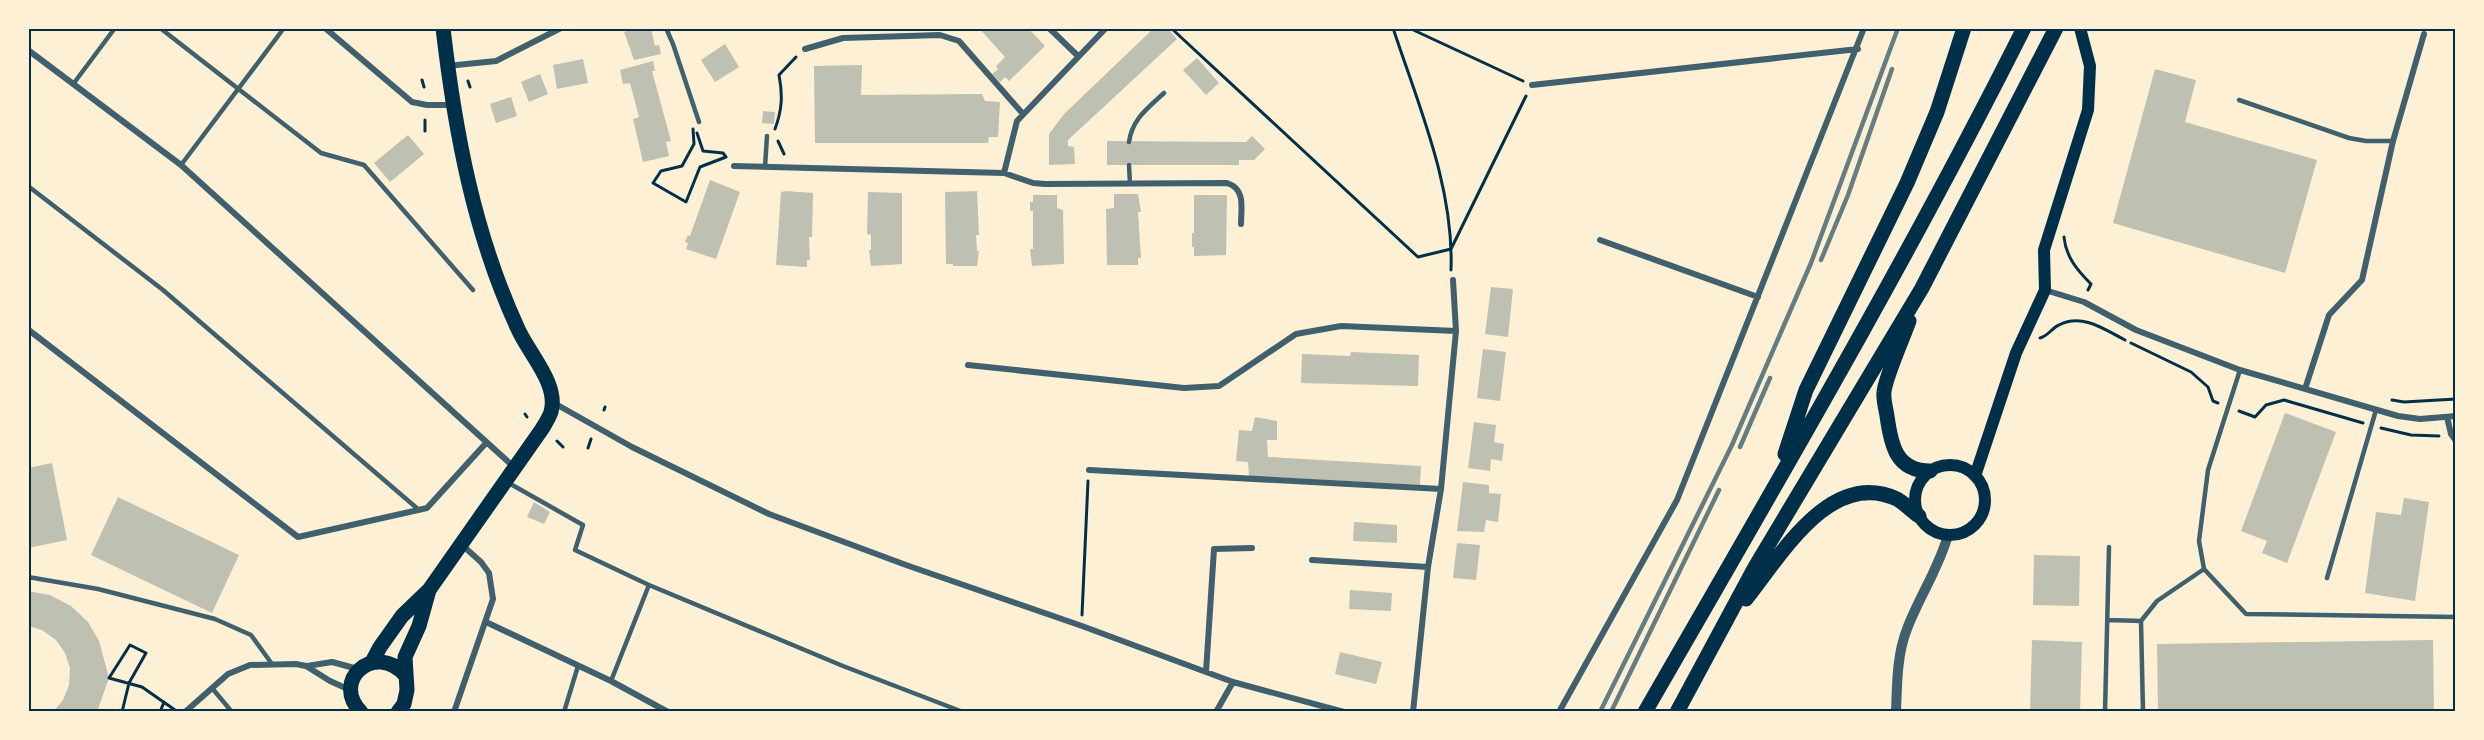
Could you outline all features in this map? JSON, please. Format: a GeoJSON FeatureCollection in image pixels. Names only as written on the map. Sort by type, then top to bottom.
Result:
{"type":"FeatureCollection","features":[{"type":"Feature","properties":{"kind":"main road"},"geometry":{"type":"LineString","coordinates":[[354,704],[354,675],[365,666],[402,616],[429,590],[542,429],[551,412],[551,390],[519,332],[496,278],[469,187],[452,105],[443,28]]}},
{"type":"Feature","properties":{"kind":"main road"},"geometry":{"type":"LineString","coordinates":[[1774,488],[1806,390],[1907,183],[1936,112],[1964,28]]}},
{"type":"Feature","properties":{"kind":"main road"},"geometry":{"type":"LineString","coordinates":[[1645,711],[1774,488],[1972,132],[2024,28]]}},
{"type":"Feature","properties":{"kind":"main road"},"geometry":{"type":"LineString","coordinates":[[1677,711],[1755,567],[1922,288],[2056,28]]}},
{"type":"Feature","properties":{"kind":"main road"},"geometry":{"type":"LineString","coordinates":[[1975,476],[2016,353],[2045,290],[2044,250],[2088,110],[2091,66],[2080,28]]}},
{"type":"Feature","properties":{"kind":"main road"},"geometry":{"type":"LineString","coordinates":[[1922,288],[1883,392],[1894,452],[1905,464],[1917,471],[1930,471]]}},
{"type":"Feature","properties":{"kind":"main road"},"geometry":{"type":"LineString","coordinates":[[1723,629],[1806,523],[1833,501],[1857,493],[1880,494],[1897,500],[1918,516],[1927,527],[1948,535],[1960,534],[1980,519],[1985,503],[1984,490],[1975,476],[1962,467],[1941,466],[1930,471],[1920,481],[1915,504],[1918,516]]}},
{"type":"Feature","properties":{"kind":"main road"},"geometry":{"type":"LineString","coordinates":[[398,711],[406,698],[405,657],[419,626],[429,590]]}},
{"type":"Feature","properties":{"kind":"main road"},"geometry":{"type":"LineString","coordinates":[[365,666],[387,662],[405,675]]}},
{"type":"Feature","properties":{"kind":"street"},"geometry":{"type":"LineString","coordinates":[[325,28],[412,102],[452,105]]}},
{"type":"Feature","properties":{"kind":"street"},"geometry":{"type":"LineString","coordinates":[[447,66],[496,61],[561,28]]}},
{"type":"Feature","properties":{"kind":"street"},"geometry":{"type":"LineString","coordinates":[[1049,28],[1078,56]]}},
{"type":"Feature","properties":{"kind":"street"},"geometry":{"type":"LineString","coordinates":[[1004,173],[1017,121],[1106,28]]}},
{"type":"Feature","properties":{"kind":"street"},"geometry":{"type":"LineString","coordinates":[[1559,711],[1677,500],[1858,49],[1864,28]]}},
{"type":"Feature","properties":{"kind":"street"},"geometry":{"type":"LineString","coordinates":[[2305,389],[2329,315],[2362,280],[2393,141],[2425,31]]}},
{"type":"Feature","properties":{"kind":"street"},"geometry":{"type":"LineString","coordinates":[[805,49],[843,38],[940,35],[959,41],[1023,114]]}},
{"type":"Feature","properties":{"kind":"street"},"geometry":{"type":"LineString","coordinates":[[1532,85],[1858,49]]}},
{"type":"Feature","properties":{"kind":"street"},"geometry":{"type":"LineString","coordinates":[[28,50],[181,165],[514,467]]}},
{"type":"Feature","properties":{"kind":"street"},"geometry":{"type":"LineString","coordinates":[[734,166],[1004,173],[1033,183],[1234,185],[1241,198],[1241,224]]}},
{"type":"Feature","properties":{"kind":"street"},"geometry":{"type":"LineString","coordinates":[[1600,240],[1758,297]]}},
{"type":"Feature","properties":{"kind":"street"},"geometry":{"type":"LineString","coordinates":[[1413,711],[1428,567],[1441,489],[1456,331],[1453,280]]}},
{"type":"Feature","properties":{"kind":"street"},"geometry":{"type":"LineString","coordinates":[[2045,290],[2084,302],[2136,330],[2240,370],[2376,410],[2420,419],[2456,416]]}},
{"type":"Feature","properties":{"kind":"street"},"geometry":{"type":"LineString","coordinates":[[968,365],[1184,388],[1219,386],[1296,334],[1341,326],[1456,331]]}},
{"type":"Feature","properties":{"kind":"street"},"geometry":{"type":"LineString","coordinates":[[30,331],[298,537],[427,508],[486,443]]}},
{"type":"Feature","properties":{"kind":"street"},"geometry":{"type":"LineString","coordinates":[[551,401],[632,447],[769,514],[1233,682],[1344,711]]}},
{"type":"Feature","properties":{"kind":"street"},"geometry":{"type":"LineString","coordinates":[[2447,417],[2451,434],[2456,441]]}},
{"type":"Feature","properties":{"kind":"street"},"geometry":{"type":"LineString","coordinates":[[1089,470],[1441,489]]}},
{"type":"Feature","properties":{"kind":"street"},"geometry":{"type":"LineString","coordinates":[[1896,711],[1898,672],[1906,631],[1943,552],[1948,535]]}},
{"type":"Feature","properties":{"kind":"street"},"geometry":{"type":"LineString","coordinates":[[454,711],[493,599],[489,573],[481,562],[462,545]]}},
{"type":"Feature","properties":{"kind":"street"},"geometry":{"type":"LineString","coordinates":[[1206,672],[1214,549],[1252,549]]}},
{"type":"Feature","properties":{"kind":"street"},"geometry":{"type":"LineString","coordinates":[[1312,560],[1428,567]]}},
{"type":"Feature","properties":{"kind":"street"},"geometry":{"type":"LineString","coordinates":[[486,622],[611,681],[668,711]]}},
{"type":"Feature","properties":{"kind":"street"},"geometry":{"type":"LineString","coordinates":[[185,711],[228,674],[250,665],[306,666],[332,662],[365,666]]}},
{"type":"Feature","properties":{"kind":"street"},"geometry":{"type":"LineString","coordinates":[[306,666],[330,681],[354,704]]}},
{"type":"Feature","properties":{"kind":"street"},"geometry":{"type":"LineString","coordinates":[[1216,711],[1233,682]]}},
{"type":"Feature","properties":{"kind":"lane"},"geometry":{"type":"LineString","coordinates":[[74,83],[115,28]]}},
{"type":"Feature","properties":{"kind":"lane"},"geometry":{"type":"LineString","coordinates":[[160,28],[321,153],[364,165],[473,290]]}},
{"type":"Feature","properties":{"kind":"lane"},"geometry":{"type":"LineString","coordinates":[[181,165],[284,28]]}},
{"type":"Feature","properties":{"kind":"lane"},"geometry":{"type":"LineString","coordinates":[[666,28],[674,44],[699,122]]}},
{"type":"Feature","properties":{"kind":"lane"},"geometry":{"type":"LineString","coordinates":[[1129,141],[1131,128],[1140,115],[1164,93]]}},
{"type":"Feature","properties":{"kind":"lane"},"geometry":{"type":"LineString","coordinates":[[2239,100],[2349,138],[2366,141],[2393,141]]}},
{"type":"Feature","properties":{"kind":"lane"},"geometry":{"type":"LineString","coordinates":[[765,167],[767,136]]}},
{"type":"Feature","properties":{"kind":"lane"},"geometry":{"type":"LineString","coordinates":[[1129,165],[1130,184]]}},
{"type":"Feature","properties":{"kind":"lane"},"geometry":{"type":"LineString","coordinates":[[28,186],[164,290],[419,510]]}},
{"type":"Feature","properties":{"kind":"lane"},"geometry":{"type":"LineString","coordinates":[[2240,370],[2208,470],[2199,541],[2204,570],[2246,614],[2456,617]]}},
{"type":"Feature","properties":{"kind":"lane"},"geometry":{"type":"LineString","coordinates":[[2327,578],[2376,410]]}},
{"type":"Feature","properties":{"kind":"lane"},"geometry":{"type":"LineString","coordinates":[[505,481],[583,525],[575,550],[649,585],[843,666],[963,711]]}},
{"type":"Feature","properties":{"kind":"lane"},"geometry":{"type":"LineString","coordinates":[[2105,711],[2109,547]]}},
{"type":"Feature","properties":{"kind":"lane"},"geometry":{"type":"LineString","coordinates":[[2143,711],[2142,621],[2157,601],[2204,570]]}},
{"type":"Feature","properties":{"kind":"lane"},"geometry":{"type":"LineString","coordinates":[[28,577],[98,589],[215,619],[251,635],[272,664]]}},
{"type":"Feature","properties":{"kind":"lane"},"geometry":{"type":"LineString","coordinates":[[611,681],[649,585]]}},
{"type":"Feature","properties":{"kind":"lane"},"geometry":{"type":"LineString","coordinates":[[2108,621],[2142,621]]}},
{"type":"Feature","properties":{"kind":"lane"},"geometry":{"type":"LineString","coordinates":[[564,711],[578,666]]}},
{"type":"Feature","properties":{"kind":"lane"},"geometry":{"type":"LineString","coordinates":[[212,688],[232,711]]}},
{"type":"Feature","properties":{"kind":"path"},"geometry":{"type":"LineString","coordinates":[[1171,28],[1418,257],[1451,249]]}},
{"type":"Feature","properties":{"kind":"path"},"geometry":{"type":"LineString","coordinates":[[1394,28],[1441,176],[1451,249],[1450,273]]}},
{"type":"Feature","properties":{"kind":"path"},"geometry":{"type":"LineString","coordinates":[[1409,28],[1532,85],[1451,249]]}},
{"type":"Feature","properties":{"kind":"path"},"geometry":{"type":"LineString","coordinates":[[795,168],[782,152],[775,130],[782,110],[783,92],[779,75],[805,49]]}},
{"type":"Feature","properties":{"kind":"path"},"geometry":{"type":"LineString","coordinates":[[422,80],[424,87]]}},
{"type":"Feature","properties":{"kind":"path"},"geometry":{"type":"LineString","coordinates":[[468,81],[470,87]]}},
{"type":"Feature","properties":{"kind":"path"},"geometry":{"type":"LineString","coordinates":[[425,120],[426,131]]}},
{"type":"Feature","properties":{"kind":"path"},"geometry":{"type":"LineString","coordinates":[[699,122],[693,126],[694,144],[682,166],[661,171],[653,183],[686,202],[700,167],[726,157]]}},
{"type":"Feature","properties":{"kind":"path"},"geometry":{"type":"LineString","coordinates":[[699,122],[697,132],[703,151],[723,153],[734,166]]}},
{"type":"Feature","properties":{"kind":"path"},"geometry":{"type":"LineString","coordinates":[[2064,232],[2069,257],[2076,269],[2091,284],[2090,287]]}},
{"type":"Feature","properties":{"kind":"path"},"geometry":{"type":"LineString","coordinates":[[2044,337],[2055,327],[2068,320],[2087,321],[2191,372],[2208,387],[2213,401]]}},
{"type":"Feature","properties":{"kind":"path"},"geometry":{"type":"LineString","coordinates":[[2381,398],[2404,402],[2456,399]]}},
{"type":"Feature","properties":{"kind":"path"},"geometry":{"type":"LineString","coordinates":[[2255,417],[2266,405],[2284,400],[2361,422]]}},
{"type":"Feature","properties":{"kind":"path"},"geometry":{"type":"LineString","coordinates":[[2382,429],[2430,437]]}},
{"type":"Feature","properties":{"kind":"path"},"geometry":{"type":"LineString","coordinates":[[588,448],[591,439]]}},
{"type":"Feature","properties":{"kind":"path"},"geometry":{"type":"LineString","coordinates":[[556,441],[563,447]]}},
{"type":"Feature","properties":{"kind":"path"},"geometry":{"type":"LineString","coordinates":[[1082,626],[1089,470]]}},
{"type":"Feature","properties":{"kind":"path"},"geometry":{"type":"LineString","coordinates":[[122,711],[129,683],[146,653],[130,645],[109,678],[129,683],[142,687],[176,711]]}},
{"type":"Feature","properties":{"kind":"path"},"geometry":{"type":"LineString","coordinates":[[160,711],[164,702]]}},
{"type":"Feature","properties":{"kind":"building"},"geometry":{"type":"Polygon","coordinates":[[[634,28],[651,28],[655,46],[659,45],[661,54],[634,60],[624,32],[634,28]]]}},
{"type":"Feature","properties":{"kind":"building"},"geometry":{"type":"Polygon","coordinates":[[[979,28],[1028,28],[1045,46],[1009,81],[1005,77],[1000,82],[992,74],[1005,57],[979,28]]]}},
{"type":"Feature","properties":{"kind":"building"},"geometry":{"type":"Polygon","coordinates":[[[1154,28],[1167,28],[1177,39],[1068,140],[1068,146],[1074,147],[1075,164],[1049,165],[1049,134],[1064,114],[1154,28]]]}},
{"type":"Feature","properties":{"kind":"building"},"geometry":{"type":"Polygon","coordinates":[[[725,44],[739,67],[715,82],[701,60],[725,44]]]}},
{"type":"Feature","properties":{"kind":"building"},"geometry":{"type":"Polygon","coordinates":[[[1197,58],[1219,83],[1206,95],[1183,70],[1197,58]]]}},
{"type":"Feature","properties":{"kind":"building"},"geometry":{"type":"Polygon","coordinates":[[[583,59],[588,83],[557,89],[553,65],[583,59]]]}},
{"type":"Feature","properties":{"kind":"building"},"geometry":{"type":"Polygon","coordinates":[[[653,61],[655,71],[652,71],[671,141],[666,142],[669,156],[643,162],[633,119],[639,117],[630,83],[623,84],[620,70],[653,61]]]}},
{"type":"Feature","properties":{"kind":"building"},"geometry":{"type":"Polygon","coordinates":[[[862,65],[861,95],[982,94],[985,101],[1000,102],[998,137],[989,137],[988,143],[815,143],[814,66],[862,65]]]}},
{"type":"Feature","properties":{"kind":"building"},"geometry":{"type":"Polygon","coordinates":[[[2155,69],[2196,80],[2185,122],[2317,160],[2285,273],[2113,223],[2155,69]]]}},
{"type":"Feature","properties":{"kind":"building"},"geometry":{"type":"Polygon","coordinates":[[[540,74],[548,94],[529,102],[521,82],[540,74]]]}},
{"type":"Feature","properties":{"kind":"building"},"geometry":{"type":"Polygon","coordinates":[[[511,97],[517,116],[496,123],[490,104],[511,97]]]}},
{"type":"Feature","properties":{"kind":"building"},"geometry":{"type":"Polygon","coordinates":[[[763,111],[775,112],[774,124],[762,123],[763,111]]]}},
{"type":"Feature","properties":{"kind":"building"},"geometry":{"type":"Polygon","coordinates":[[[408,135],[424,154],[390,182],[374,163],[408,135]]]}},
{"type":"Feature","properties":{"kind":"building"},"geometry":{"type":"Polygon","coordinates":[[[1252,136],[1265,149],[1254,160],[1239,160],[1239,165],[1107,165],[1107,141],[1246,142],[1252,136]]]}},
{"type":"Feature","properties":{"kind":"building"},"geometry":{"type":"Polygon","coordinates":[[[710,180],[740,192],[716,259],[686,249],[688,243],[685,242],[688,235],[690,236],[710,180]]]}},
{"type":"Feature","properties":{"kind":"building"},"geometry":{"type":"Polygon","coordinates":[[[977,191],[979,235],[976,235],[977,251],[979,251],[977,266],[946,264],[945,192],[977,191]]]}},
{"type":"Feature","properties":{"kind":"building"},"geometry":{"type":"Polygon","coordinates":[[[781,192],[813,193],[812,237],[809,237],[810,260],[807,260],[807,267],[776,265],[781,192]]]}},
{"type":"Feature","properties":{"kind":"building"},"geometry":{"type":"Polygon","coordinates":[[[868,192],[902,193],[902,264],[871,266],[869,250],[871,250],[871,235],[867,234],[868,192]]]}},
{"type":"Feature","properties":{"kind":"building"},"geometry":{"type":"Polygon","coordinates":[[[1114,194],[1138,194],[1141,212],[1138,212],[1141,258],[1138,258],[1138,265],[1107,265],[1106,209],[1114,208],[1114,194]]]}},
{"type":"Feature","properties":{"kind":"building"},"geometry":{"type":"Polygon","coordinates":[[[1033,195],[1057,195],[1057,208],[1063,210],[1064,264],[1032,266],[1030,249],[1033,249],[1033,211],[1030,211],[1030,202],[1033,202],[1033,195]]]}},
{"type":"Feature","properties":{"kind":"building"},"geometry":{"type":"Polygon","coordinates":[[[1194,195],[1227,195],[1226,255],[1194,256],[1192,233],[1194,233],[1194,195]]]}},
{"type":"Feature","properties":{"kind":"building"},"geometry":{"type":"Polygon","coordinates":[[[1491,287],[1513,289],[1508,337],[1485,334],[1491,287]]]}},
{"type":"Feature","properties":{"kind":"building"},"geometry":{"type":"Polygon","coordinates":[[[1483,349],[1506,352],[1500,401],[1477,398],[1483,349]]]}},
{"type":"Feature","properties":{"kind":"building"},"geometry":{"type":"Polygon","coordinates":[[[1351,352],[1419,355],[1418,386],[1301,383],[1302,354],[1350,356],[1351,352]]]}},
{"type":"Feature","properties":{"kind":"building"},"geometry":{"type":"Polygon","coordinates":[[[2285,413],[2336,432],[2287,563],[2262,553],[2267,541],[2241,531],[2285,413]]]}},
{"type":"Feature","properties":{"kind":"building"},"geometry":{"type":"Polygon","coordinates":[[[1255,417],[1277,421],[1277,440],[1267,440],[1268,457],[1421,466],[1420,485],[1249,476],[1248,462],[1236,461],[1239,430],[1252,431],[1255,417]]]}},
{"type":"Feature","properties":{"kind":"building"},"geometry":{"type":"Polygon","coordinates":[[[1474,422],[1496,425],[1494,442],[1504,444],[1502,461],[1491,459],[1490,471],[1468,468],[1474,422]]]}},
{"type":"Feature","properties":{"kind":"building"},"geometry":{"type":"Polygon","coordinates":[[[52,463],[67,540],[28,548],[28,468],[52,463]]]}},
{"type":"Feature","properties":{"kind":"building"},"geometry":{"type":"Polygon","coordinates":[[[1463,482],[1489,485],[1489,493],[1501,494],[1498,522],[1486,520],[1484,532],[1457,531],[1463,482]]]}},
{"type":"Feature","properties":{"kind":"building"},"geometry":{"type":"Polygon","coordinates":[[[118,497],[239,555],[212,613],[91,555],[118,497]]]}},
{"type":"Feature","properties":{"kind":"building"},"geometry":{"type":"Polygon","coordinates":[[[2404,498],[2429,502],[2415,601],[2365,593],[2376,512],[2401,515],[2404,498]]]}},
{"type":"Feature","properties":{"kind":"building"},"geometry":{"type":"Polygon","coordinates":[[[534,502],[550,512],[544,524],[527,517],[534,502]]]}},
{"type":"Feature","properties":{"kind":"building"},"geometry":{"type":"Polygon","coordinates":[[[1354,522],[1397,525],[1397,543],[1353,541],[1354,522]]]}},
{"type":"Feature","properties":{"kind":"building"},"geometry":{"type":"Polygon","coordinates":[[[1457,543],[1480,545],[1476,580],[1453,578],[1457,543]]]}},
{"type":"Feature","properties":{"kind":"building"},"geometry":{"type":"Polygon","coordinates":[[[2034,555],[2080,556],[2079,606],[2033,605],[2034,555]]]}},
{"type":"Feature","properties":{"kind":"building"},"geometry":{"type":"Polygon","coordinates":[[[1350,590],[1392,593],[1391,611],[1349,609],[1350,590]]]}},
{"type":"Feature","properties":{"kind":"building"},"geometry":{"type":"Polygon","coordinates":[[[28,591],[50,595],[71,606],[88,622],[99,641],[109,678],[97,712],[53,712],[63,700],[69,685],[70,668],[65,653],[56,640],[42,630],[28,626],[28,591]]]}},
{"type":"Feature","properties":{"kind":"building"},"geometry":{"type":"Polygon","coordinates":[[[2032,640],[2082,642],[2080,712],[2030,712],[2032,640]]]}},
{"type":"Feature","properties":{"kind":"building"},"geometry":{"type":"Polygon","coordinates":[[[2433,640],[2434,712],[2158,712],[2157,644],[2433,640]]]}},
{"type":"Feature","properties":{"kind":"building"},"geometry":{"type":"Polygon","coordinates":[[[1340,652],[1382,662],[1376,684],[1335,674],[1340,652]]]}},
{"type":"Feature","properties":{"kind":"railway"},"geometry":{"type":"LineString","coordinates":[[1600,712],[1732,445],[1811,263],[1898,28]]}},
{"type":"Feature","properties":{"kind":"railway"},"geometry":{"type":"LineString","coordinates":[[1821,260],[1848,195],[1892,69]]}},
{"type":"Feature","properties":{"kind":"railway"},"geometry":{"type":"LineString","coordinates":[[1740,447],[1770,378]]}},
{"type":"Feature","properties":{"kind":"railway"},"geometry":{"type":"LineString","coordinates":[[1611,712],[1719,490]]}}]}
